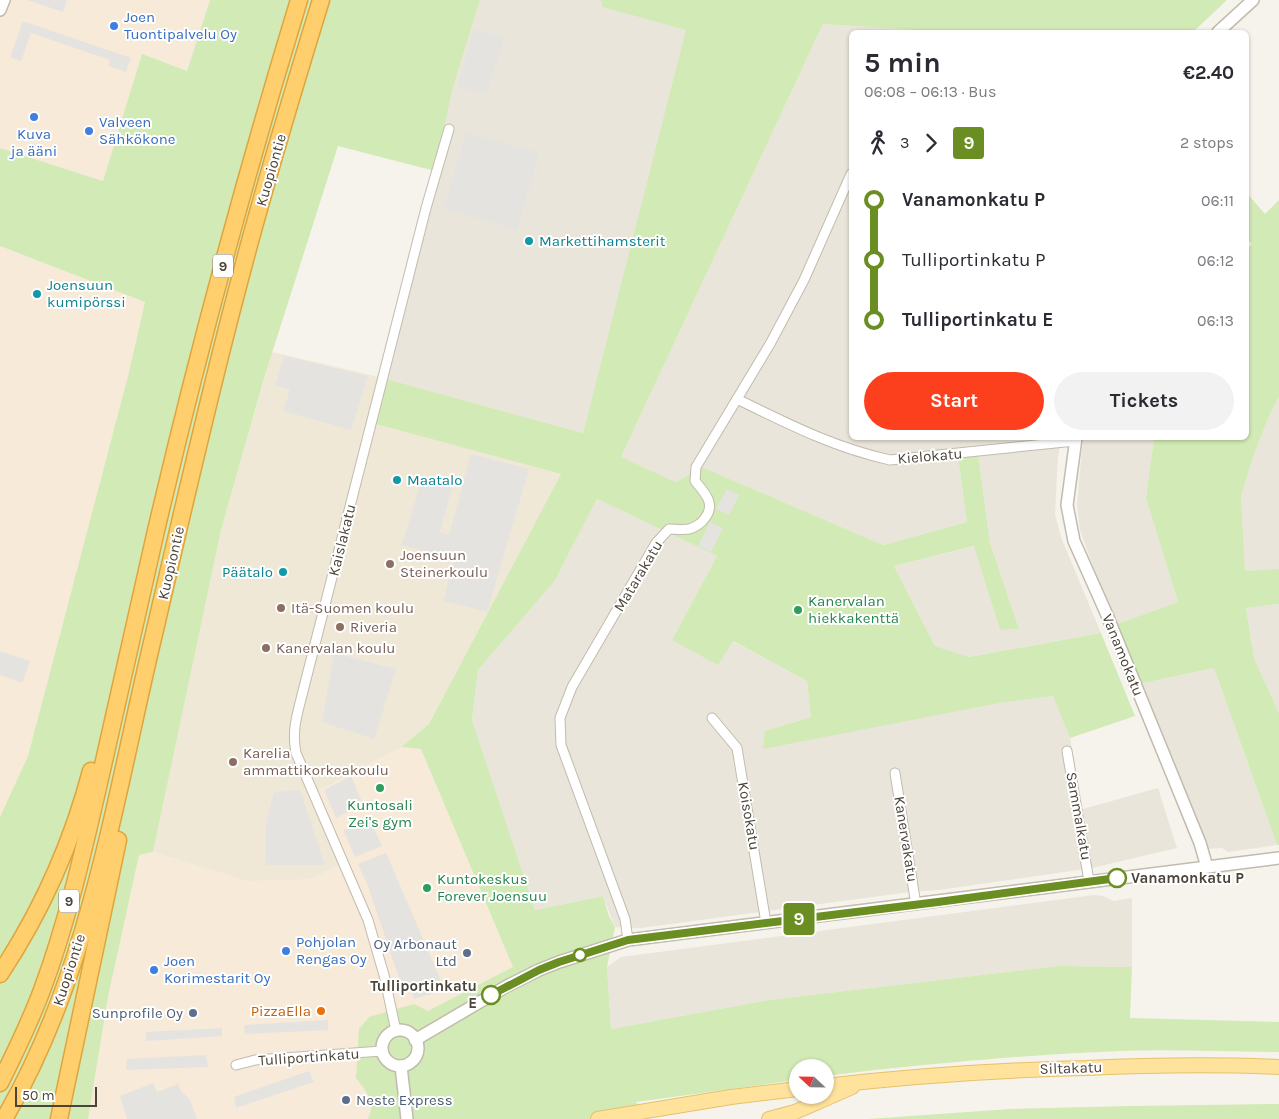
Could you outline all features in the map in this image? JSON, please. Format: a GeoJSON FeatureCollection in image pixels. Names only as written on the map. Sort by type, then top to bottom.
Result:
{"type":"FeatureCollection","features":[{"type":"Feature","properties":{"kind":"highway","name":"Kuopiontie"},"geometry":{"type":"LineString","coordinates":[[0,1083],[19,1045],[42,989],[60,935],[82,856],[156,534],[222,269],[299,0]]}},
{"type":"Feature","properties":{"kind":"highway","name":"Kuopiontie"},"geometry":{"type":"LineString","coordinates":[[4,1119],[37,1054],[61,998],[102,861],[191,474],[238,284],[321,0]]}},
{"type":"Feature","properties":{"kind":"highway"},"geometry":{"type":"LineString","coordinates":[[0,974],[39,909],[66,847],[84,798],[102,730],[116,710]]}},
{"type":"Feature","properties":{"kind":"highway"},"geometry":{"type":"LineString","coordinates":[[59,1119],[122,821],[118,792]]}},
{"type":"Feature","properties":{"kind":"main road","name":"Siltakatu"},"geometry":{"type":"LineString","coordinates":[[834,1085],[1015,1070],[1126,1066],[1279,1067]]}},
{"type":"Feature","properties":{"kind":"main road","name":"Siltakatu"},"geometry":{"type":"LineString","coordinates":[[769,1119],[796,1112],[864,1081]]}},
{"type":"Feature","properties":{"kind":"main road"},"geometry":{"type":"LineString","coordinates":[[598,1119],[731,1097],[789,1090]]}},
{"type":"Feature","properties":{"kind":"street"},"geometry":{"type":"LineString","coordinates":[[0,10],[4,0]]}},
{"type":"Feature","properties":{"kind":"street"},"geometry":{"type":"LineString","coordinates":[[1220,30],[1252,0]]}},
{"type":"Feature","properties":{"kind":"street","name":"Kaislakatu"},"geometry":{"type":"LineString","coordinates":[[396,1031],[384,975],[368,920],[296,753],[294,740],[297,716],[426,208],[449,129]]}},
{"type":"Feature","properties":{"kind":"street","name":"Matarakatu"},"geometry":{"type":"LineString","coordinates":[[628,940],[625,919],[561,745],[560,718],[572,687],[656,543],[669,529],[690,528],[703,521],[710,512],[710,505],[706,494],[695,481],[696,467],[770,344],[804,280],[849,179]]}},
{"type":"Feature","properties":{"kind":"street","name":"Kielokatu"},"geometry":{"type":"LineString","coordinates":[[737,399],[835,445],[890,460],[960,454],[1076,440]]}},
{"type":"Feature","properties":{"kind":"street","name":"Vanamokatu"},"geometry":{"type":"LineString","coordinates":[[1076,440],[1067,505],[1074,541],[1107,616],[1200,843],[1207,867]]}},
{"type":"Feature","properties":{"kind":"street","name":"Koisokatu"},"geometry":{"type":"LineString","coordinates":[[712,718],[737,748],[766,923]]}},
{"type":"Feature","properties":{"kind":"street","name":"Sammalkatu"},"geometry":{"type":"LineString","coordinates":[[1067,751],[1089,881]]}},
{"type":"Feature","properties":{"kind":"street","name":"Kanervakatu"},"geometry":{"type":"LineString","coordinates":[[895,773],[916,905]]}},
{"type":"Feature","properties":{"kind":"street"},"geometry":{"type":"LineString","coordinates":[[415,1040],[507,986],[539,970],[628,940],[1279,858]]}},
{"type":"Feature","properties":{"kind":"street"},"geometry":{"type":"LineString","coordinates":[[396,1031],[407,1032],[415,1040],[417,1047],[413,1060],[401,1066],[390,1063],[382,1052],[384,1040],[389,1034],[396,1031]]}},
{"type":"Feature","properties":{"kind":"street","name":"Tulliportinkatu"},"geometry":{"type":"LineString","coordinates":[[236,1065],[255,1060],[382,1052]]}},
{"type":"Feature","properties":{"kind":"street"},"geometry":{"type":"LineString","coordinates":[[401,1066],[407,1119]]}},
{"type":"Feature","properties":{"kind":"shaded area"},"geometry":{"type":"Polygon","coordinates":[[[0,0],[210,0],[187,71],[142,55],[103,181],[0,148],[0,0]]]}},
{"type":"Feature","properties":{"kind":"shaded area"},"geometry":{"type":"Polygon","coordinates":[[[27,0],[67,0],[63,12],[27,0]]]}},
{"type":"Feature","properties":{"kind":"shaded area"},"geometry":{"type":"Polygon","coordinates":[[[480,0],[601,0],[602,7],[687,30],[583,433],[383,378],[452,91],[480,0]]]}},
{"type":"Feature","properties":{"kind":"shaded area"},"geometry":{"type":"Polygon","coordinates":[[[23,21],[131,58],[126,72],[108,66],[110,60],[31,33],[21,61],[10,57],[23,21]]]}},
{"type":"Feature","properties":{"kind":"shaded area"},"geometry":{"type":"Polygon","coordinates":[[[823,24],[914,30],[849,30],[849,440],[1061,440],[1055,514],[1061,537],[1101,633],[968,657],[935,646],[894,566],[975,546],[1000,630],[1019,629],[990,543],[978,454],[958,457],[967,522],[883,545],[702,467],[676,482],[621,457],[823,24]]]}},
{"type":"Feature","properties":{"kind":"shaded area"},"geometry":{"type":"Polygon","coordinates":[[[475,29],[504,38],[486,95],[457,86],[475,29]]]}},
{"type":"Feature","properties":{"kind":"shaded area"},"geometry":{"type":"Polygon","coordinates":[[[466,132],[539,153],[517,230],[444,208],[466,132]]]}},
{"type":"Feature","properties":{"kind":"shaded area"},"geometry":{"type":"Polygon","coordinates":[[[0,246],[145,302],[128,376],[28,756],[0,817],[0,246]]]}},
{"type":"Feature","properties":{"kind":"shaded area","name":"Riveria"},"geometry":{"type":"Polygon","coordinates":[[[272,352],[383,378],[372,423],[561,474],[429,724],[401,747],[314,793],[345,863],[310,879],[248,881],[153,852],[221,530],[272,352]]]}},
{"type":"Feature","properties":{"kind":"shaded area"},"geometry":{"type":"Polygon","coordinates":[[[284,356],[368,376],[351,430],[283,411],[290,390],[275,385],[284,356]]]}},
{"type":"Feature","properties":{"kind":"shaded area"},"geometry":{"type":"Polygon","coordinates":[[[1279,397],[1279,569],[1245,572],[1241,496],[1253,457],[1269,416],[1279,397]]]}},
{"type":"Feature","properties":{"kind":"shaded area"},"geometry":{"type":"Polygon","coordinates":[[[1083,440],[1154,440],[1146,498],[1178,602],[1114,625],[1080,530],[1077,504],[1083,440]]]}},
{"type":"Feature","properties":{"kind":"shaded area"},"geometry":{"type":"Polygon","coordinates":[[[471,454],[529,469],[487,612],[443,601],[455,559],[402,545],[423,475],[453,484],[440,532],[449,535],[471,454]]]}},
{"type":"Feature","properties":{"kind":"shaded area"},"geometry":{"type":"Polygon","coordinates":[[[727,489],[739,495],[729,515],[716,509],[727,489]]]}},
{"type":"Feature","properties":{"kind":"shaded area"},"geometry":{"type":"Polygon","coordinates":[[[597,499],[717,556],[672,640],[732,641],[807,681],[811,717],[765,731],[1054,696],[1070,738],[1083,809],[1158,788],[1177,848],[1092,868],[939,890],[910,892],[641,928],[615,927],[603,896],[535,910],[472,720],[478,670],[554,582],[597,499]]]}},
{"type":"Feature","properties":{"kind":"shaded area"},"geometry":{"type":"Polygon","coordinates":[[[710,522],[723,528],[711,552],[698,546],[710,522]]]}},
{"type":"Feature","properties":{"kind":"shaded area"},"geometry":{"type":"Polygon","coordinates":[[[1279,604],[1279,713],[1254,658],[1246,608],[1279,604]]]}},
{"type":"Feature","properties":{"kind":"shaded area"},"geometry":{"type":"Polygon","coordinates":[[[0,651],[30,661],[22,683],[0,675],[0,651]]]}},
{"type":"Feature","properties":{"kind":"shaded area"},"geometry":{"type":"Polygon","coordinates":[[[334,653],[396,669],[374,739],[322,722],[334,653]]]}},
{"type":"Feature","properties":{"kind":"shaded area"},"geometry":{"type":"Polygon","coordinates":[[[1214,668],[1277,845],[1228,852],[1222,848],[1207,849],[1139,684],[1214,668]]]}},
{"type":"Feature","properties":{"kind":"shaded area"},"geometry":{"type":"Polygon","coordinates":[[[401,747],[421,749],[513,967],[428,1012],[370,1095],[370,1116],[368,1119],[88,1119],[108,997],[139,855],[153,852],[248,881],[313,793],[401,747]]]}},
{"type":"Feature","properties":{"kind":"shaded area"},"geometry":{"type":"Polygon","coordinates":[[[351,776],[363,804],[336,818],[324,790],[351,776]]]}},
{"type":"Feature","properties":{"kind":"shaded area"},"geometry":{"type":"Polygon","coordinates":[[[300,790],[325,865],[265,865],[266,825],[274,792],[300,790]]]}},
{"type":"Feature","properties":{"kind":"shaded area"},"geometry":{"type":"Polygon","coordinates":[[[370,820],[382,846],[355,857],[343,830],[370,820]]]}},
{"type":"Feature","properties":{"kind":"shaded area"},"geometry":{"type":"Polygon","coordinates":[[[386,853],[445,990],[414,999],[410,988],[402,987],[368,886],[358,864],[386,853]]]}},
{"type":"Feature","properties":{"kind":"shaded area"},"geometry":{"type":"Polygon","coordinates":[[[1094,895],[1103,896],[1114,901],[1132,898],[1132,967],[1058,966],[769,1000],[611,1029],[607,967],[621,957],[1094,895]]]}},
{"type":"Feature","properties":{"kind":"shaded area"},"geometry":{"type":"Polygon","coordinates":[[[328,1020],[328,1030],[245,1034],[244,1025],[328,1020]]]}},
{"type":"Feature","properties":{"kind":"shaded area"},"geometry":{"type":"Polygon","coordinates":[[[222,1028],[222,1036],[146,1041],[146,1032],[222,1028]]]}},
{"type":"Feature","properties":{"kind":"shaded area"},"geometry":{"type":"Polygon","coordinates":[[[206,1055],[208,1067],[126,1070],[127,1059],[206,1055]]]}},
{"type":"Feature","properties":{"kind":"shaded area"},"geometry":{"type":"Polygon","coordinates":[[[309,1071],[314,1082],[236,1108],[234,1097],[309,1071]]]}},
{"type":"Feature","properties":{"kind":"shaded area"},"geometry":{"type":"Polygon","coordinates":[[[153,1083],[157,1092],[178,1084],[181,1091],[190,1100],[197,1119],[127,1119],[120,1096],[153,1083]]]}},
{"type":"Feature","properties":{"kind":"green space"},"geometry":{"type":"Polygon","coordinates":[[[210,0],[480,0],[452,91],[435,171],[338,146],[265,375],[221,530],[153,852],[139,855],[108,997],[88,1119],[0,1119],[0,817],[28,756],[128,376],[145,302],[0,246],[0,148],[103,181],[142,54],[187,71],[210,0]]]}},
{"type":"Feature","properties":{"kind":"green space"},"geometry":{"type":"Polygon","coordinates":[[[601,0],[1227,0],[1195,30],[914,30],[823,24],[621,457],[676,482],[702,467],[883,545],[967,522],[958,457],[978,454],[990,543],[1019,629],[1000,630],[974,546],[894,566],[935,646],[969,657],[1101,633],[1135,716],[1070,738],[1053,696],[999,703],[763,749],[765,731],[811,717],[807,681],[733,641],[718,665],[672,640],[717,556],[597,499],[554,582],[478,670],[472,720],[535,910],[603,896],[609,916],[615,927],[607,967],[611,1029],[769,1000],[1058,966],[1132,967],[1130,1018],[1279,1022],[1279,1052],[1120,1051],[972,1060],[834,1075],[834,1059],[789,1059],[789,1081],[636,1102],[645,1116],[643,1119],[368,1119],[371,1107],[369,1097],[356,1078],[359,1029],[369,1017],[414,1004],[428,1011],[513,967],[421,749],[401,747],[429,724],[561,474],[372,423],[383,378],[583,433],[686,30],[602,7],[601,0]]]}},
{"type":"Feature","properties":{"kind":"green space"},"geometry":{"type":"Polygon","coordinates":[[[1249,195],[1265,214],[1279,200],[1279,397],[1269,416],[1253,457],[1241,496],[1245,571],[1279,569],[1279,604],[1246,608],[1254,658],[1279,713],[1279,845],[1277,845],[1214,668],[1139,684],[1114,625],[1178,602],[1146,498],[1154,440],[1249,440],[1249,247],[1252,244],[1249,241],[1249,195]]]}},
{"type":"Feature","properties":{"kind":"green space"},"geometry":{"type":"Polygon","coordinates":[[[1279,1104],[1279,1119],[868,1119],[1010,1109],[1279,1104]]]}},
{"type":"Feature","properties":{"kind":"bus line","name":"9"},"geometry":{"type":"LineString","coordinates":[[491,995],[539,970],[628,940],[1117,878]]}},
{"type":"Feature","properties":{"kind":"place","name":"Joen Tuontipalvelu Oy"},"geometry":{"type":"Point","coordinates":[114,26]}},
{"type":"Feature","properties":{"kind":"place","name":"Kuva ja ääni"},"geometry":{"type":"Point","coordinates":[34,117]}},
{"type":"Feature","properties":{"kind":"place","name":"Valveen Sähkökone"},"geometry":{"type":"Point","coordinates":[89,131]}},
{"type":"Feature","properties":{"kind":"place","name":"Markettihamsterit"},"geometry":{"type":"Point","coordinates":[529,241]}},
{"type":"Feature","properties":{"kind":"place","name":"Joensuun kumipörssi"},"geometry":{"type":"Point","coordinates":[37,294]}},
{"type":"Feature","properties":{"kind":"place","name":"Maatalo"},"geometry":{"type":"Point","coordinates":[397,480]}},
{"type":"Feature","properties":{"kind":"place","name":"Joensuun Steinerkoulu"},"geometry":{"type":"Point","coordinates":[390,564]}},
{"type":"Feature","properties":{"kind":"place","name":"Päätalo"},"geometry":{"type":"Point","coordinates":[283,572]}},
{"type":"Feature","properties":{"kind":"place","name":"Itä-Suomen koulu"},"geometry":{"type":"Point","coordinates":[281,608]}},
{"type":"Feature","properties":{"kind":"place","name":"Kanervalan hiekkakenttä"},"geometry":{"type":"Point","coordinates":[798,610]}},
{"type":"Feature","properties":{"kind":"place","name":"Riveria"},"geometry":{"type":"Point","coordinates":[340,627]}},
{"type":"Feature","properties":{"kind":"place","name":"Kanervalan koulu"},"geometry":{"type":"Point","coordinates":[266,648]}},
{"type":"Feature","properties":{"kind":"place","name":"Karelia ammattikorkeakoulu"},"geometry":{"type":"Point","coordinates":[233,762]}},
{"type":"Feature","properties":{"kind":"place","name":"Kuntosali Zei's gym"},"geometry":{"type":"Point","coordinates":[380,788]}},
{"type":"Feature","properties":{"kind":"place","name":"Vanamonkatu P"},"geometry":{"type":"Point","coordinates":[1117,878]}},
{"type":"Feature","properties":{"kind":"place","name":"Kuntokeskus Forever Joensuu"},"geometry":{"type":"Point","coordinates":[427,888]}},
{"type":"Feature","properties":{"kind":"place","name":"Pohjolan Rengas Oy"},"geometry":{"type":"Point","coordinates":[286,951]}},
{"type":"Feature","properties":{"kind":"place","name":"Oy Arbonaut Ltd"},"geometry":{"type":"Point","coordinates":[467,953]}},
{"type":"Feature","properties":{"kind":"place","name":"Joen Korimestarit Oy"},"geometry":{"type":"Point","coordinates":[154,970]}},
{"type":"Feature","properties":{"kind":"place","name":"Tulliportinkatu E"},"geometry":{"type":"Point","coordinates":[491,995]}},
{"type":"Feature","properties":{"kind":"place","name":"PizzaElla"},"geometry":{"type":"Point","coordinates":[321,1011]}},
{"type":"Feature","properties":{"kind":"place","name":"Sunprofile Oy"},"geometry":{"type":"Point","coordinates":[193,1013]}},
{"type":"Feature","properties":{"kind":"place","name":"Neste Express"},"geometry":{"type":"Point","coordinates":[346,1100]}}]}
